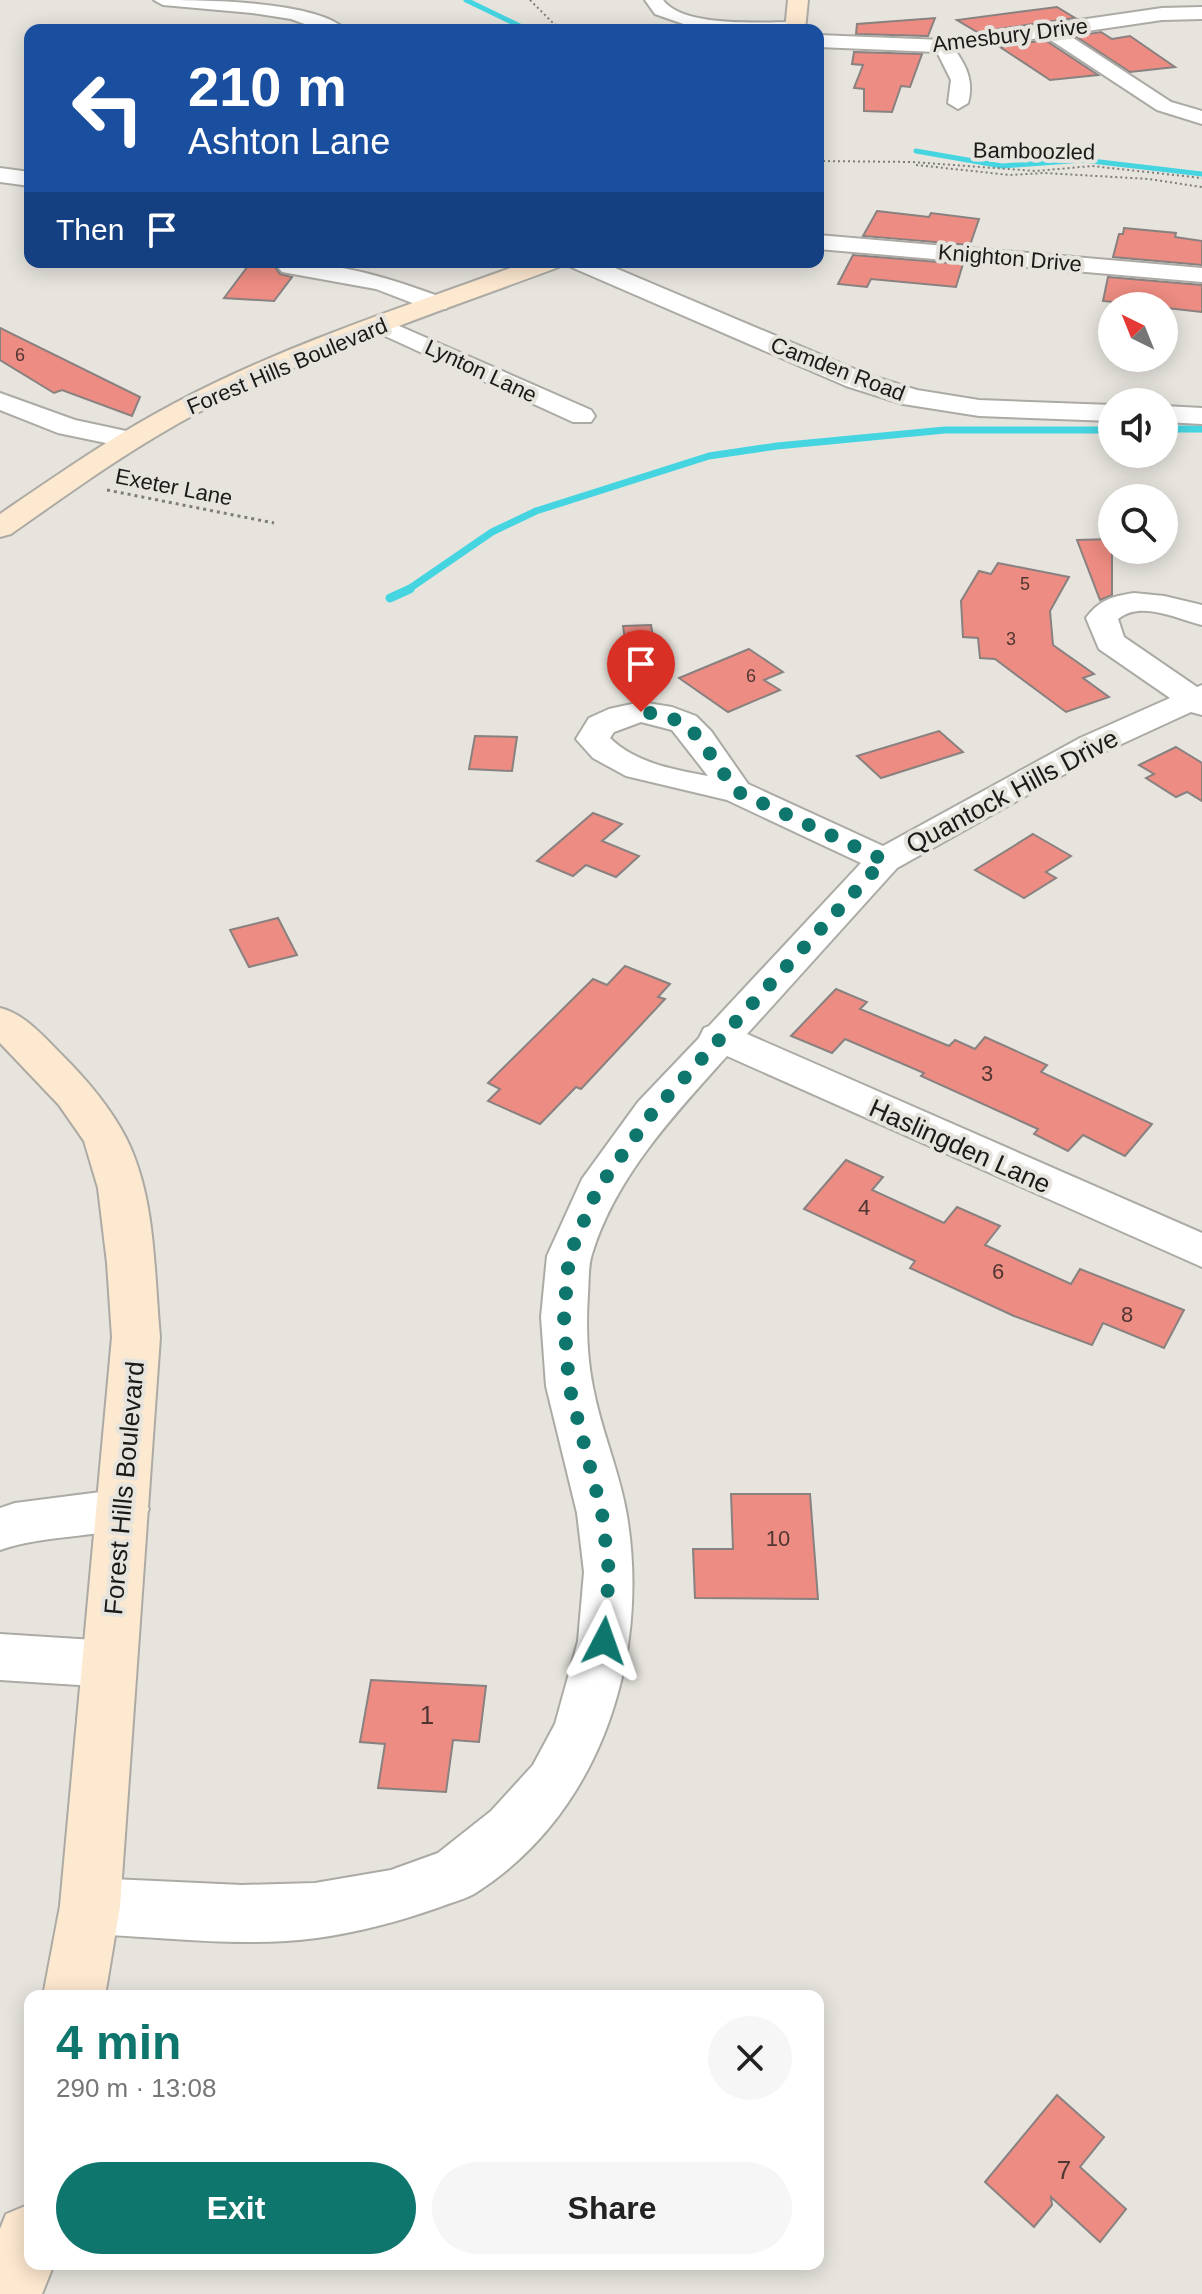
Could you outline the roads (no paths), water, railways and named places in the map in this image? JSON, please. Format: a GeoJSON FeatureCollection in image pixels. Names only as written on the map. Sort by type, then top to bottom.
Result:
{"type":"FeatureCollection","features":[{"type":"Feature","properties":{"kind":"main road"},"geometry":{"type":"LineString","coordinates":[[796,24],[798,0]]}},
{"type":"Feature","properties":{"kind":"main road","name":"Forest Hills Boulevard"},"geometry":{"type":"LineString","coordinates":[[0,528],[130,440],[215,393],[381,325],[534,268]]}},
{"type":"Feature","properties":{"kind":"main road","name":"Forest Hills Boulevard"},"geometry":{"type":"LineString","coordinates":[[0,1021],[24,1039],[74,1096],[105,1139],[117,1182],[128,1243],[136,1337],[90,1906],[75,1990]]}},
{"type":"Feature","properties":{"kind":"main road"},"geometry":{"type":"LineString","coordinates":[[8,2294],[24,2253]]}},
{"type":"Feature","properties":{"kind":"street"},"geometry":{"type":"LineString","coordinates":[[163,0],[292,11],[324,24]]}},
{"type":"Feature","properties":{"kind":"street"},"geometry":{"type":"LineString","coordinates":[[654,0],[659,9],[690,22],[704,24]]}},
{"type":"Feature","properties":{"kind":"street","name":"Amesbury Drive"},"geometry":{"type":"LineString","coordinates":[[824,41],[943,46],[1162,14],[1202,13]]}},
{"type":"Feature","properties":{"kind":"street"},"geometry":{"type":"LineString","coordinates":[[1049,30],[1164,106],[1202,118]]}},
{"type":"Feature","properties":{"kind":"street"},"geometry":{"type":"LineString","coordinates":[[943,46],[957,65],[963,89],[958,103]]}},
{"type":"Feature","properties":{"kind":"street"},"geometry":{"type":"LineString","coordinates":[[0,175],[24,178]]}},
{"type":"Feature","properties":{"kind":"street","name":"Knighton Drive"},"geometry":{"type":"LineString","coordinates":[[824,243],[1202,275]]}},
{"type":"Feature","properties":{"kind":"street"},"geometry":{"type":"LineString","coordinates":[[296,268],[382,283],[437,304]]}},
{"type":"Feature","properties":{"kind":"street","name":"Camden Road"},"geometry":{"type":"LineString","coordinates":[[594,268],[856,380],[913,398],[979,408],[1098,412]]}},
{"type":"Feature","properties":{"kind":"street","name":"Lynton Lane"},"geometry":{"type":"LineString","coordinates":[[381,325],[582,416]]}},
{"type":"Feature","properties":{"kind":"street"},"geometry":{"type":"LineString","coordinates":[[0,401],[68,427],[130,440]]}},
{"type":"Feature","properties":{"kind":"street"},"geometry":{"type":"LineString","coordinates":[[1178,415],[1202,416]]}},
{"type":"Feature","properties":{"kind":"street"},"geometry":{"type":"LineString","coordinates":[[1199,699],[1110,642],[1102,618],[1105,611],[1116,606],[1150,602],[1202,616]]}},
{"type":"Feature","properties":{"kind":"street","name":"Quantock Hills Drive"},"geometry":{"type":"LineString","coordinates":[[90,1906],[242,1913],[315,1911],[391,1897],[456,1874],[511,1829],[553,1783],[581,1729],[604,1641],[609,1572],[602,1513],[569,1386],[564,1317],[569,1256],[597,1190],[653,1112],[718,1037],[884,860],[1092,745],[1199,699]]}},
{"type":"Feature","properties":{"kind":"street"},"geometry":{"type":"LineString","coordinates":[[736,791],[884,860]]}},
{"type":"Feature","properties":{"kind":"street","name":"Haslingden Lane"},"geometry":{"type":"LineString","coordinates":[[718,1037],[1202,1251]]}},
{"type":"Feature","properties":{"kind":"street"},"geometry":{"type":"LineString","coordinates":[[0,1529],[15,1523],[124,1509]]}},
{"type":"Feature","properties":{"kind":"street"},"geometry":{"type":"LineString","coordinates":[[0,1657],[110,1664]]}},
{"type":"Feature","properties":{"kind":"waterway"},"geometry":{"type":"LineString","coordinates":[[466,0],[516,24]]}},
{"type":"Feature","properties":{"kind":"waterway"},"geometry":{"type":"LineString","coordinates":[[916,151],[1002,166],[1083,160],[1202,174]]}},
{"type":"Feature","properties":{"kind":"waterway"},"geometry":{"type":"LineString","coordinates":[[1178,429],[1202,429]]}},
{"type":"Feature","properties":{"kind":"waterway"},"geometry":{"type":"LineString","coordinates":[[407,590],[492,532],[536,511],[709,456],[777,446],[945,430],[1098,430]]}},
{"type":"Feature","properties":{"kind":"waterway"},"geometry":{"type":"LineString","coordinates":[[390,598],[407,590]]}}]}
